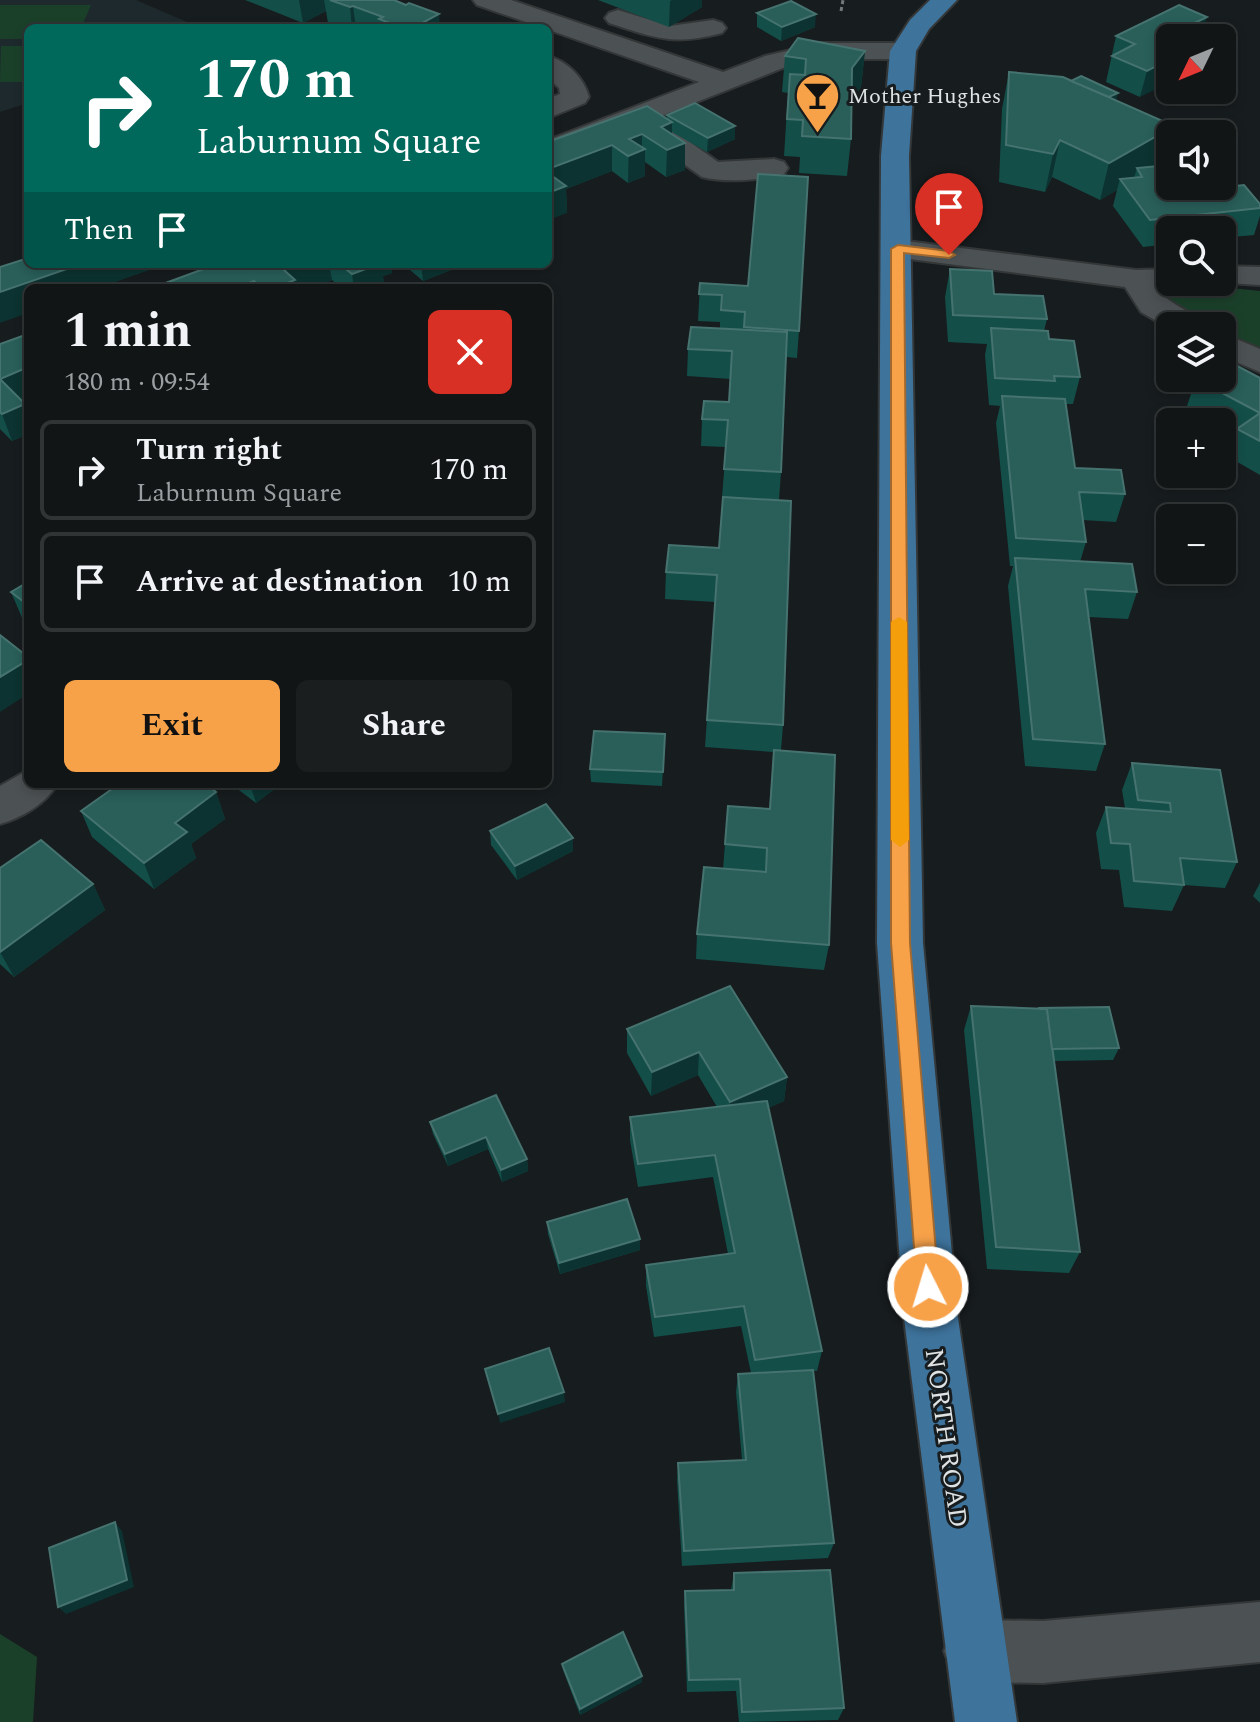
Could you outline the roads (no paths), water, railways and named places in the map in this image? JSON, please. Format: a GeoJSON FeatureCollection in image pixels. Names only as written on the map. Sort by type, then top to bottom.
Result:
{"type":"FeatureCollection","features":[{"type":"Feature","properties":{"kind":"main road"},"geometry":{"type":"LineString","coordinates":[[903,51],[919,25],[944,0]]}},
{"type":"Feature","properties":{"kind":"main road","name":"NORTH ROAD"},"geometry":{"type":"LineString","coordinates":[[903,51],[895,156],[898,249],[900,943],[931,1318],[986,1722]]}},
{"type":"Feature","properties":{"kind":"street"},"geometry":{"type":"LineString","coordinates":[[486,0],[725,82]]}},
{"type":"Feature","properties":{"kind":"street"},"geometry":{"type":"LineString","coordinates":[[552,49],[591,11],[601,11],[637,26],[669,34],[713,28]]}},
{"type":"Feature","properties":{"kind":"street"},"geometry":{"type":"LineString","coordinates":[[552,148],[774,62],[821,51],[903,51]]}},
{"type":"Feature","properties":{"kind":"street"},"geometry":{"type":"LineString","coordinates":[[552,68],[572,85],[575,97],[552,108]]}},
{"type":"Feature","properties":{"kind":"street"},"geometry":{"type":"LineString","coordinates":[[636,116],[712,171],[774,168]]}},
{"type":"Feature","properties":{"kind":"street"},"geometry":{"type":"LineString","coordinates":[[898,249],[1136,279],[1156,278]]}},
{"type":"Feature","properties":{"kind":"street"},"geometry":{"type":"LineString","coordinates":[[1236,275],[1260,276]]}},
{"type":"Feature","properties":{"kind":"street"},"geometry":{"type":"LineString","coordinates":[[1136,279],[1152,305],[1164,312]]}},
{"type":"Feature","properties":{"kind":"street"},"geometry":{"type":"LineString","coordinates":[[1236,350],[1260,362]]}},
{"type":"Feature","properties":{"kind":"street"},"geometry":{"type":"LineString","coordinates":[[0,808],[30,788]]}},
{"type":"Feature","properties":{"kind":"street"},"geometry":{"type":"LineString","coordinates":[[975,1651],[1043,1652],[1260,1632]]}},
{"type":"Feature","properties":{"kind":"place","name":"Mother Hughes"},"geometry":{"type":"Point","coordinates":[817,134]}}]}
